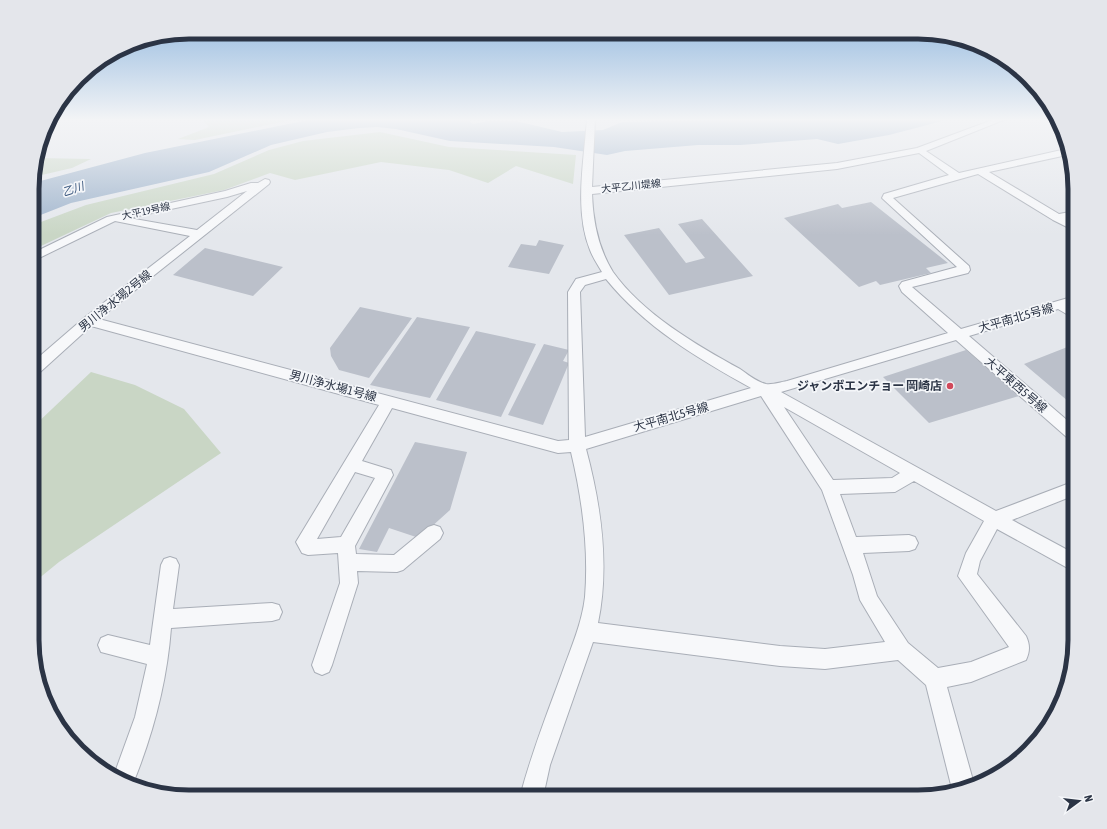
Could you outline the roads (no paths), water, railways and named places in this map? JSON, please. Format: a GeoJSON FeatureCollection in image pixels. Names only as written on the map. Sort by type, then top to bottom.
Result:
{"type":"FeatureCollection","features":[{"type":"Feature","properties":{"kind":"street"},"geometry":{"type":"LineString","coordinates":[[589,158],[588,220],[596,250],[609,274],[636,304],[665,329],[709,358],[764,390],[1068,560]]}},
{"type":"Feature","properties":{"kind":"street","name":"大平乙川堤線"},"geometry":{"type":"LineString","coordinates":[[588,191],[837,166],[883,158]]}},
{"type":"Feature","properties":{"kind":"street"},"geometry":{"type":"LineString","coordinates":[[931,158],[957,176],[1040,158]]}},
{"type":"Feature","properties":{"kind":"street"},"geometry":{"type":"LineString","coordinates":[[980,171],[1068,224]]}},
{"type":"Feature","properties":{"kind":"street","name":"大平東西5号線"},"geometry":{"type":"LineString","coordinates":[[957,176],[888,196],[887,198],[963,266],[964,270],[904,286],[957,335],[1068,430]]}},
{"type":"Feature","properties":{"kind":"street","name":"大平19号線"},"geometry":{"type":"LineString","coordinates":[[39,255],[111,219],[227,194],[265,182]]}},
{"type":"Feature","properties":{"kind":"street","name":"男川浄水場2号線"},"geometry":{"type":"LineString","coordinates":[[39,365],[89,322],[265,182]]}},
{"type":"Feature","properties":{"kind":"street"},"geometry":{"type":"LineString","coordinates":[[1057,218],[1068,216]]}},
{"type":"Feature","properties":{"kind":"street"},"geometry":{"type":"LineString","coordinates":[[111,219],[198,234]]}},
{"type":"Feature","properties":{"kind":"street"},"geometry":{"type":"LineString","coordinates":[[533,790],[539,765],[587,631],[594,598],[595,553],[586,480],[577,445],[574,292],[580,282],[609,274]]}},
{"type":"Feature","properties":{"kind":"street","name":"大平南北5号線"},"geometry":{"type":"LineString","coordinates":[[577,445],[764,390],[786,386],[1068,302]]}},
{"type":"Feature","properties":{"kind":"street"},"geometry":{"type":"LineString","coordinates":[[1061,305],[1068,310]]}},
{"type":"Feature","properties":{"kind":"street","name":"男川浄水場1号線"},"geometry":{"type":"LineString","coordinates":[[89,322],[389,401],[549,446],[558,448],[577,445]]}},
{"type":"Feature","properties":{"kind":"street"},"geometry":{"type":"LineString","coordinates":[[764,390],[829,487],[851,545],[869,600],[901,650],[935,679],[962,783]]}},
{"type":"Feature","properties":{"kind":"street"},"geometry":{"type":"LineString","coordinates":[[389,401],[305,542],[308,547],[397,564],[434,533]]}},
{"type":"Feature","properties":{"kind":"street"},"geometry":{"type":"LineString","coordinates":[[322,665],[349,584],[346,554],[386,475],[352,464]]}},
{"type":"Feature","properties":{"kind":"street"},"geometry":{"type":"LineString","coordinates":[[829,487],[895,485],[913,473]]}},
{"type":"Feature","properties":{"kind":"street"},"geometry":{"type":"LineString","coordinates":[[935,679],[971,672],[1019,653],[1019,643],[967,576],[972,559],[994,518],[1068,491]]}},
{"type":"Feature","properties":{"kind":"street"},"geometry":{"type":"LineString","coordinates":[[851,545],[909,543]]}},
{"type":"Feature","properties":{"kind":"street"},"geometry":{"type":"LineString","coordinates":[[125,776],[146,717],[159,657],[162,619],[170,565]]}},
{"type":"Feature","properties":{"kind":"street"},"geometry":{"type":"LineString","coordinates":[[162,619],[272,612]]}},
{"type":"Feature","properties":{"kind":"street"},"geometry":{"type":"LineString","coordinates":[[587,631],[780,656],[825,659],[901,650]]}},
{"type":"Feature","properties":{"kind":"street"},"geometry":{"type":"LineString","coordinates":[[108,645],[159,657]]}},
{"type":"Feature","properties":{"kind":"water","name":"乙川"},"geometry":{"type":"Polygon","coordinates":[[[128,158],[242,158],[209,172],[71,203],[39,216],[39,181],[128,158]]]}},
{"type":"Feature","properties":{"kind":"place","name":"ジャンボエンチョー 岡崎店"},"geometry":{"type":"Point","coordinates":[950,386]}}]}
